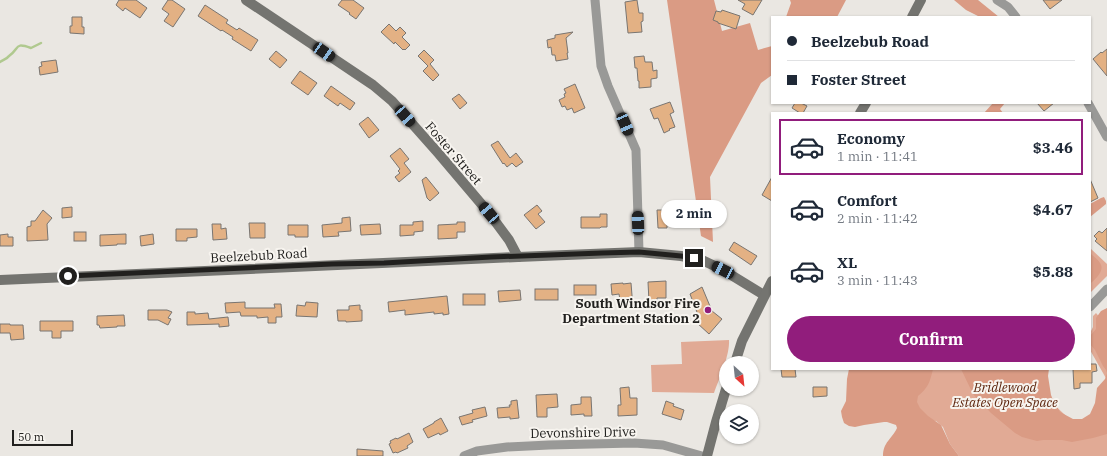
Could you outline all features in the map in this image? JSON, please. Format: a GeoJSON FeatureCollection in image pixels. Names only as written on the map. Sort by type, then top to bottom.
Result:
{"type":"FeatureCollection","features":[{"type":"Feature","properties":{"kind":"street","name":"Foster Street"},"geometry":{"type":"LineString","coordinates":[[246,0],[367,81],[392,101],[489,213],[509,240],[518,257]]}},
{"type":"Feature","properties":{"kind":"street"},"geometry":{"type":"LineString","coordinates":[[595,0],[601,66],[608,86],[636,150],[639,252]]}},
{"type":"Feature","properties":{"kind":"street"},"geometry":{"type":"LineString","coordinates":[[913,16],[921,0]]}},
{"type":"Feature","properties":{"kind":"street"},"geometry":{"type":"LineString","coordinates":[[997,0],[1008,7],[1015,16]]}},
{"type":"Feature","properties":{"kind":"street"},"geometry":{"type":"LineString","coordinates":[[1089,104],[1107,137]]}},
{"type":"Feature","properties":{"kind":"street"},"geometry":{"type":"LineString","coordinates":[[518,257],[639,252],[681,256],[702,260],[723,270],[764,295]]}},
{"type":"Feature","properties":{"kind":"street","name":"Beelzebub Road"},"geometry":{"type":"LineString","coordinates":[[0,280],[518,257]]}},
{"type":"Feature","properties":{"kind":"street"},"geometry":{"type":"LineString","coordinates":[[737,356],[742,342],[771,283]]}},
{"type":"Feature","properties":{"kind":"street"},"geometry":{"type":"LineString","coordinates":[[1091,306],[1107,289]]}},
{"type":"Feature","properties":{"kind":"street"},"geometry":{"type":"LineString","coordinates":[[707,456],[724,396]]}},
{"type":"Feature","properties":{"kind":"street","name":"Devonshire Drive"},"geometry":{"type":"LineString","coordinates":[[464,456],[478,451],[507,447],[634,443],[663,445],[702,456]]}},
{"type":"Feature","properties":{"kind":"green space"},"geometry":{"type":"Polygon","coordinates":[[[667,0],[714,0],[722,31],[750,23],[758,50],[771,46],[771,76],[761,83],[710,177],[713,242],[701,236],[667,0]]]}},
{"type":"Feature","properties":{"kind":"green space"},"geometry":{"type":"Polygon","coordinates":[[[790,0],[846,0],[838,16],[786,16],[791,3],[790,0]]]}},
{"type":"Feature","properties":{"kind":"green space"},"geometry":{"type":"Polygon","coordinates":[[[954,0],[978,0],[998,16],[978,16],[966,10],[954,0]]]}},
{"type":"Feature","properties":{"kind":"green space"},"geometry":{"type":"Polygon","coordinates":[[[992,104],[1004,104],[1000,109],[1002,112],[985,112],[992,104]]]}},
{"type":"Feature","properties":{"kind":"green space"},"geometry":{"type":"Polygon","coordinates":[[[1104,197],[1106,204],[1091,216],[1091,203],[1104,197]]]}},
{"type":"Feature","properties":{"kind":"green space"},"geometry":{"type":"Polygon","coordinates":[[[1091,249],[1107,264],[1107,276],[1091,292],[1091,249]]]}},
{"type":"Feature","properties":{"kind":"green space"},"geometry":{"type":"Polygon","coordinates":[[[1091,254],[1099,262],[1102,268],[1098,276],[1091,283],[1091,254]]]}},
{"type":"Feature","properties":{"kind":"green space"},"geometry":{"type":"Polygon","coordinates":[[[1107,308],[1107,373],[1091,345],[1091,335],[1096,329],[1096,318],[1101,311],[1107,308]]]}},
{"type":"Feature","properties":{"kind":"green space"},"geometry":{"type":"Polygon","coordinates":[[[1096,313],[1107,326],[1107,380],[1091,352],[1093,316],[1096,313]]]}},
{"type":"Feature","properties":{"kind":"green space"},"geometry":{"type":"Polygon","coordinates":[[[729,340],[727,356],[719,356],[719,379],[714,393],[652,392],[651,365],[682,364],[681,342],[729,340]]]}},
{"type":"Feature","properties":{"kind":"green space"},"geometry":{"type":"Polygon","coordinates":[[[849,370],[933,370],[931,378],[924,390],[918,396],[917,402],[920,408],[928,416],[941,425],[950,444],[959,456],[883,456],[884,447],[895,432],[897,428],[896,425],[884,422],[855,427],[844,423],[841,411],[846,401],[849,370]]]}},
{"type":"Feature","properties":{"kind":"green space","name":"Bridlewood Estates Open Space"},"geometry":{"type":"Polygon","coordinates":[[[870,370],[1017,370],[1080,429],[1107,397],[1107,456],[959,456],[950,444],[943,427],[936,421],[871,417],[870,370]]]}},
{"type":"Feature","properties":{"kind":"green space","name":"Bridlewood Estates Open Space"},"geometry":{"type":"Polygon","coordinates":[[[961,370],[1049,370],[1048,376],[1053,400],[1060,412],[1073,419],[1082,419],[1090,414],[1095,403],[1097,388],[1105,379],[1107,373],[1107,434],[1072,442],[1062,440],[1037,441],[1022,437],[1015,433],[991,413],[973,394],[961,370]]]}},
{"type":"Feature","properties":{"kind":"building"},"geometry":{"type":"Polygon","coordinates":[[[119,0],[136,0],[147,8],[140,18],[125,8],[123,11],[116,5],[119,0]]]}},
{"type":"Feature","properties":{"kind":"building"},"geometry":{"type":"Polygon","coordinates":[[[168,0],[172,0],[185,9],[173,27],[164,21],[169,14],[162,9],[168,0]]]}},
{"type":"Feature","properties":{"kind":"building"},"geometry":{"type":"Polygon","coordinates":[[[342,0],[353,0],[364,8],[356,19],[338,5],[342,0]]]}},
{"type":"Feature","properties":{"kind":"building"},"geometry":{"type":"Polygon","coordinates":[[[637,0],[639,13],[643,13],[643,21],[641,22],[642,32],[628,33],[625,2],[637,0]]]}},
{"type":"Feature","properties":{"kind":"building"},"geometry":{"type":"Polygon","coordinates":[[[738,0],[762,0],[753,15],[742,9],[745,4],[738,0]]]}},
{"type":"Feature","properties":{"kind":"building"},"geometry":{"type":"Polygon","coordinates":[[[1043,0],[1062,0],[1050,9],[1043,0]]]}},
{"type":"Feature","properties":{"kind":"building"},"geometry":{"type":"Polygon","coordinates":[[[205,5],[228,20],[226,23],[237,30],[239,28],[258,40],[251,51],[232,39],[233,37],[198,16],[205,5]]]}},
{"type":"Feature","properties":{"kind":"building"},"geometry":{"type":"Polygon","coordinates":[[[722,10],[740,16],[736,29],[713,20],[716,11],[721,12],[722,10]]]}},
{"type":"Feature","properties":{"kind":"building"},"geometry":{"type":"Polygon","coordinates":[[[72,17],[82,17],[84,34],[70,33],[72,17]]]}},
{"type":"Feature","properties":{"kind":"building"},"geometry":{"type":"Polygon","coordinates":[[[389,24],[396,31],[400,27],[406,33],[402,37],[410,45],[405,50],[403,50],[395,42],[394,44],[381,32],[389,24]]]}},
{"type":"Feature","properties":{"kind":"building"},"geometry":{"type":"Polygon","coordinates":[[[573,32],[566,38],[568,59],[556,61],[555,55],[552,55],[551,47],[548,48],[547,40],[555,38],[555,35],[573,32]]]}},
{"type":"Feature","properties":{"kind":"building"},"geometry":{"type":"Polygon","coordinates":[[[1107,49],[1107,76],[1093,59],[1107,49]]]}},
{"type":"Feature","properties":{"kind":"building"},"geometry":{"type":"Polygon","coordinates":[[[424,50],[434,60],[430,64],[439,75],[433,81],[423,71],[428,66],[418,56],[424,50]]]}},
{"type":"Feature","properties":{"kind":"building"},"geometry":{"type":"Polygon","coordinates":[[[276,51],[287,60],[280,68],[269,59],[276,51]]]}},
{"type":"Feature","properties":{"kind":"building"},"geometry":{"type":"Polygon","coordinates":[[[644,56],[645,62],[652,62],[653,71],[657,70],[657,78],[651,79],[651,87],[639,88],[637,68],[635,68],[634,57],[644,56]]]}},
{"type":"Feature","properties":{"kind":"building"},"geometry":{"type":"Polygon","coordinates":[[[56,60],[58,72],[40,75],[39,67],[42,66],[41,62],[56,60]]]}},
{"type":"Feature","properties":{"kind":"building"},"geometry":{"type":"Polygon","coordinates":[[[300,71],[317,83],[308,95],[291,83],[300,71]]]}},
{"type":"Feature","properties":{"kind":"building"},"geometry":{"type":"Polygon","coordinates":[[[575,84],[585,108],[574,113],[572,108],[567,110],[565,106],[562,107],[559,100],[565,97],[564,94],[566,93],[564,89],[575,84]]]}},
{"type":"Feature","properties":{"kind":"building"},"geometry":{"type":"Polygon","coordinates":[[[331,86],[355,103],[350,110],[340,103],[338,106],[324,96],[331,86]]]}},
{"type":"Feature","properties":{"kind":"building"},"geometry":{"type":"Polygon","coordinates":[[[459,94],[467,103],[460,109],[452,99],[459,94]]]}},
{"type":"Feature","properties":{"kind":"building"},"geometry":{"type":"Polygon","coordinates":[[[670,102],[674,112],[670,114],[675,127],[664,133],[658,118],[654,119],[650,109],[670,102]]]}},
{"type":"Feature","properties":{"kind":"building"},"geometry":{"type":"Polygon","coordinates":[[[794,104],[803,104],[807,106],[804,112],[798,112],[792,108],[794,104]]]}},
{"type":"Feature","properties":{"kind":"building"},"geometry":{"type":"Polygon","coordinates":[[[1038,104],[1053,104],[1044,111],[1038,104]]]}},
{"type":"Feature","properties":{"kind":"building"},"geometry":{"type":"Polygon","coordinates":[[[368,117],[379,130],[369,138],[359,124],[368,117]]]}},
{"type":"Feature","properties":{"kind":"building"},"geometry":{"type":"Polygon","coordinates":[[[498,141],[510,158],[516,153],[523,162],[516,167],[512,163],[507,167],[504,163],[503,164],[491,145],[498,141]]]}},
{"type":"Feature","properties":{"kind":"building"},"geometry":{"type":"Polygon","coordinates":[[[400,148],[409,159],[404,163],[411,172],[399,182],[395,177],[400,173],[398,171],[400,169],[390,156],[400,148]]]}},
{"type":"Feature","properties":{"kind":"building"},"geometry":{"type":"Polygon","coordinates":[[[426,177],[439,193],[430,201],[427,198],[422,180],[426,177]]]}},
{"type":"Feature","properties":{"kind":"building"},"geometry":{"type":"Polygon","coordinates":[[[771,179],[771,200],[762,195],[771,179]]]}},
{"type":"Feature","properties":{"kind":"building"},"geometry":{"type":"Polygon","coordinates":[[[1091,181],[1098,198],[1091,202],[1091,181]]]}},
{"type":"Feature","properties":{"kind":"building"},"geometry":{"type":"Polygon","coordinates":[[[537,205],[542,211],[538,214],[545,222],[536,229],[524,215],[537,205]]]}},
{"type":"Feature","properties":{"kind":"building"},"geometry":{"type":"Polygon","coordinates":[[[72,207],[72,217],[62,218],[62,208],[72,207]]]}},
{"type":"Feature","properties":{"kind":"building"},"geometry":{"type":"Polygon","coordinates":[[[43,210],[52,218],[47,224],[48,240],[27,241],[27,227],[31,226],[31,221],[35,221],[43,210]]]}},
{"type":"Feature","properties":{"kind":"building"},"geometry":{"type":"Polygon","coordinates":[[[657,210],[667,210],[667,214],[686,213],[686,223],[675,223],[675,225],[667,225],[667,228],[658,228],[657,210]]]}},
{"type":"Feature","properties":{"kind":"building"},"geometry":{"type":"Polygon","coordinates":[[[600,214],[607,214],[607,227],[581,228],[581,217],[600,217],[600,214]]]}},
{"type":"Feature","properties":{"kind":"building"},"geometry":{"type":"Polygon","coordinates":[[[350,217],[351,231],[338,232],[339,236],[323,237],[322,225],[342,223],[342,218],[350,217]]]}},
{"type":"Feature","properties":{"kind":"building"},"geometry":{"type":"Polygon","coordinates":[[[423,221],[423,231],[414,232],[414,235],[400,236],[400,225],[413,225],[413,222],[423,221]]]}},
{"type":"Feature","properties":{"kind":"building"},"geometry":{"type":"Polygon","coordinates":[[[457,222],[465,222],[465,232],[457,232],[457,238],[438,239],[438,225],[457,224],[457,222]]]}},
{"type":"Feature","properties":{"kind":"building"},"geometry":{"type":"Polygon","coordinates":[[[249,223],[265,223],[265,238],[250,238],[249,223]]]}},
{"type":"Feature","properties":{"kind":"building"},"geometry":{"type":"Polygon","coordinates":[[[212,224],[221,224],[221,229],[226,228],[227,239],[213,240],[212,224]]]}},
{"type":"Feature","properties":{"kind":"building"},"geometry":{"type":"Polygon","coordinates":[[[380,224],[381,234],[361,235],[360,225],[380,224]]]}},
{"type":"Feature","properties":{"kind":"building"},"geometry":{"type":"Polygon","coordinates":[[[288,225],[308,225],[308,237],[295,237],[295,235],[288,235],[288,225]]]}},
{"type":"Feature","properties":{"kind":"building"},"geometry":{"type":"Polygon","coordinates":[[[1107,228],[1107,251],[1095,241],[1097,239],[1094,236],[1099,231],[1102,233],[1107,228]]]}},
{"type":"Feature","properties":{"kind":"building"},"geometry":{"type":"Polygon","coordinates":[[[176,229],[197,229],[197,237],[187,238],[187,241],[176,241],[176,229]]]}},
{"type":"Feature","properties":{"kind":"building"},"geometry":{"type":"Polygon","coordinates":[[[74,232],[86,232],[86,241],[74,241],[74,232]]]}},
{"type":"Feature","properties":{"kind":"building"},"geometry":{"type":"Polygon","coordinates":[[[8,234],[8,237],[13,237],[13,246],[0,246],[0,235],[8,234]]]}},
{"type":"Feature","properties":{"kind":"building"},"geometry":{"type":"Polygon","coordinates":[[[126,234],[126,244],[100,246],[100,235],[126,234]]]}},
{"type":"Feature","properties":{"kind":"building"},"geometry":{"type":"Polygon","coordinates":[[[153,234],[154,244],[141,246],[140,236],[153,234]]]}},
{"type":"Feature","properties":{"kind":"building"},"geometry":{"type":"Polygon","coordinates":[[[734,242],[757,256],[751,265],[729,250],[734,242]]]}},
{"type":"Feature","properties":{"kind":"building"},"geometry":{"type":"Polygon","coordinates":[[[666,281],[666,298],[657,298],[657,302],[649,302],[648,282],[666,281]]]}},
{"type":"Feature","properties":{"kind":"building"},"geometry":{"type":"Polygon","coordinates":[[[631,283],[633,308],[625,309],[624,300],[620,300],[619,294],[612,295],[611,284],[631,283]]]}},
{"type":"Feature","properties":{"kind":"building"},"geometry":{"type":"Polygon","coordinates":[[[574,285],[596,285],[596,295],[574,295],[574,285]]]}},
{"type":"Feature","properties":{"kind":"building","name":"South Windsor Fire Department Station 2"},"geometry":{"type":"Polygon","coordinates":[[[702,287],[712,311],[722,319],[709,334],[697,323],[700,320],[690,294],[702,287]]]}},
{"type":"Feature","properties":{"kind":"building"},"geometry":{"type":"Polygon","coordinates":[[[535,289],[558,289],[558,300],[535,300],[535,289]]]}},
{"type":"Feature","properties":{"kind":"building"},"geometry":{"type":"Polygon","coordinates":[[[520,290],[521,300],[499,302],[498,291],[520,290]]]}},
{"type":"Feature","properties":{"kind":"building"},"geometry":{"type":"Polygon","coordinates":[[[463,294],[485,294],[485,305],[463,305],[463,294]]]}},
{"type":"Feature","properties":{"kind":"building"},"geometry":{"type":"Polygon","coordinates":[[[447,296],[449,314],[434,314],[434,312],[405,315],[405,310],[389,312],[388,302],[447,296]]]}},
{"type":"Feature","properties":{"kind":"building"},"geometry":{"type":"Polygon","coordinates":[[[245,302],[245,308],[275,308],[274,304],[281,304],[282,317],[276,317],[276,323],[268,323],[268,317],[257,318],[257,316],[241,316],[240,312],[226,313],[225,303],[245,302]]]}},
{"type":"Feature","properties":{"kind":"building"},"geometry":{"type":"Polygon","coordinates":[[[306,302],[318,303],[317,317],[296,316],[297,305],[305,306],[306,302]]]}},
{"type":"Feature","properties":{"kind":"building"},"geometry":{"type":"Polygon","coordinates":[[[360,305],[360,310],[362,310],[362,321],[338,321],[337,310],[349,310],[349,306],[360,305]]]}},
{"type":"Feature","properties":{"kind":"building"},"geometry":{"type":"Polygon","coordinates":[[[148,310],[167,310],[172,312],[168,318],[171,319],[168,325],[158,320],[148,320],[148,310]]]}},
{"type":"Feature","properties":{"kind":"building"},"geometry":{"type":"Polygon","coordinates":[[[187,312],[195,312],[195,314],[208,313],[209,319],[228,317],[229,326],[219,327],[219,324],[187,325],[187,312]]]}},
{"type":"Feature","properties":{"kind":"building"},"geometry":{"type":"Polygon","coordinates":[[[124,315],[125,326],[100,328],[99,325],[97,325],[97,316],[124,315]]]}},
{"type":"Feature","properties":{"kind":"building"},"geometry":{"type":"Polygon","coordinates":[[[40,321],[73,321],[73,331],[61,331],[61,338],[52,338],[52,331],[40,331],[40,321]]]}},
{"type":"Feature","properties":{"kind":"building"},"geometry":{"type":"Polygon","coordinates":[[[0,324],[23,325],[24,339],[11,340],[10,333],[0,333],[0,324]]]}},
{"type":"Feature","properties":{"kind":"building"},"geometry":{"type":"Polygon","coordinates":[[[1091,364],[1096,364],[1097,371],[1092,372],[1092,383],[1080,383],[1080,388],[1074,389],[1073,370],[1091,370],[1091,364]]]}},
{"type":"Feature","properties":{"kind":"building"},"geometry":{"type":"Polygon","coordinates":[[[781,370],[795,370],[796,377],[782,377],[781,370]]]}},
{"type":"Feature","properties":{"kind":"building"},"geometry":{"type":"Polygon","coordinates":[[[629,387],[630,398],[637,398],[637,415],[618,416],[618,405],[621,405],[620,388],[629,387]]]}},
{"type":"Feature","properties":{"kind":"building"},"geometry":{"type":"Polygon","coordinates":[[[813,387],[827,387],[827,396],[813,397],[813,387]]]}},
{"type":"Feature","properties":{"kind":"building"},"geometry":{"type":"Polygon","coordinates":[[[557,394],[558,407],[547,408],[547,417],[537,417],[536,395],[557,394]]]}},
{"type":"Feature","properties":{"kind":"building"},"geometry":{"type":"Polygon","coordinates":[[[581,397],[591,397],[592,416],[584,416],[584,414],[571,415],[571,405],[581,404],[581,397]]]}},
{"type":"Feature","properties":{"kind":"building"},"geometry":{"type":"Polygon","coordinates":[[[517,400],[519,418],[498,418],[497,408],[510,407],[509,405],[511,405],[511,401],[517,400]]]}},
{"type":"Feature","properties":{"kind":"building"},"geometry":{"type":"Polygon","coordinates":[[[666,401],[674,404],[673,406],[684,410],[681,420],[662,414],[666,401]]]}},
{"type":"Feature","properties":{"kind":"building"},"geometry":{"type":"Polygon","coordinates":[[[485,407],[487,416],[472,420],[473,422],[462,425],[459,417],[473,413],[472,410],[485,407]]]}},
{"type":"Feature","properties":{"kind":"building"},"geometry":{"type":"Polygon","coordinates":[[[441,418],[448,431],[428,438],[423,429],[441,418]]]}},
{"type":"Feature","properties":{"kind":"building"},"geometry":{"type":"Polygon","coordinates":[[[409,433],[413,442],[407,446],[408,448],[397,453],[393,453],[389,444],[391,443],[390,441],[409,433]]]}},
{"type":"Feature","properties":{"kind":"building"},"geometry":{"type":"Polygon","coordinates":[[[357,449],[383,451],[383,456],[357,456],[357,449]]]}},
{"type":"Feature","properties":{"kind":"waterway"},"geometry":{"type":"LineString","coordinates":[[0,62],[7,58],[19,46],[31,48],[41,43]]}},
{"type":"Feature","properties":{"kind":"place","name":"South Windsor Fire Department Station 2"},"geometry":{"type":"Point","coordinates":[708,310]}},
{"type":"Feature","properties":{"kind":"route"},"geometry":{"type":"LineString","coordinates":[[68,276],[602,253],[639,252],[694,258]]}}]}
